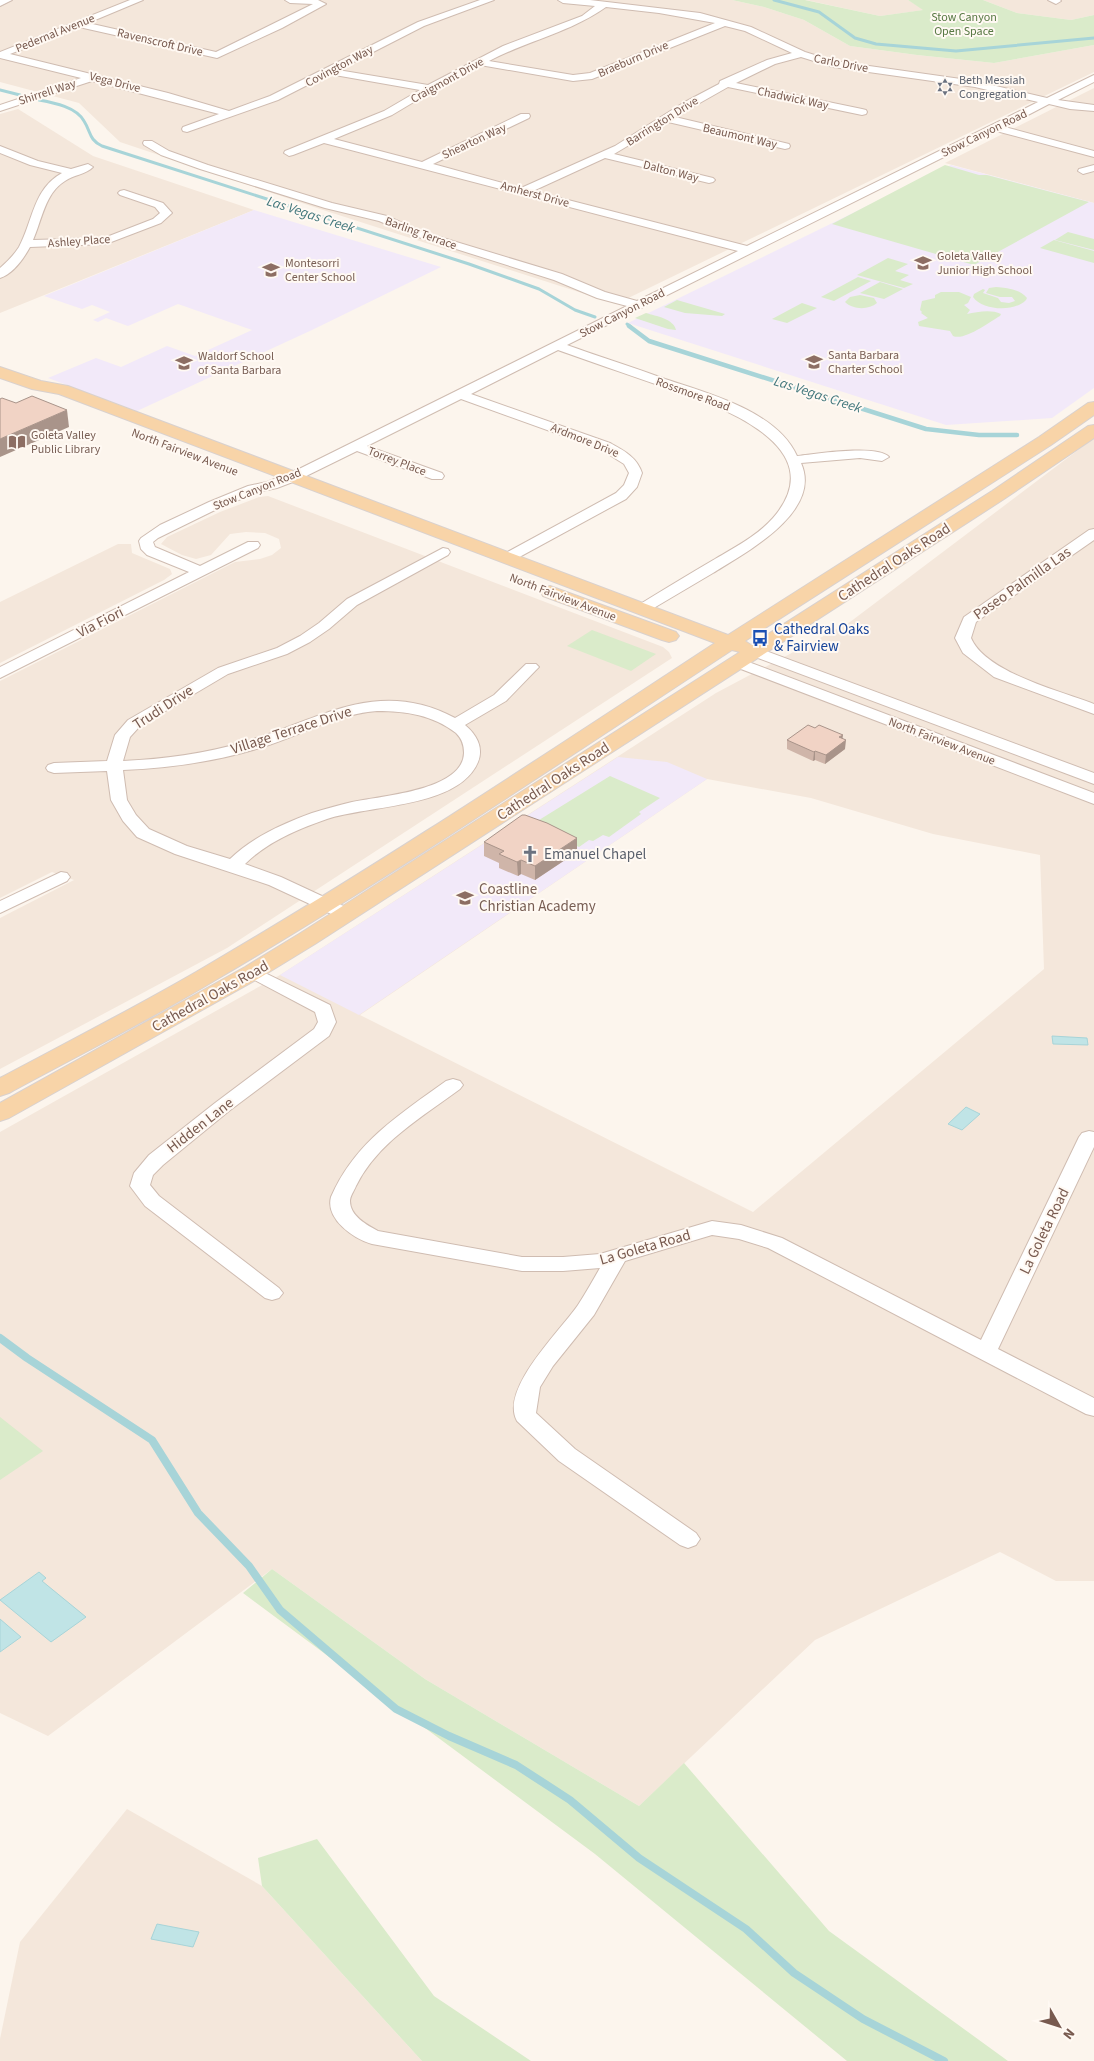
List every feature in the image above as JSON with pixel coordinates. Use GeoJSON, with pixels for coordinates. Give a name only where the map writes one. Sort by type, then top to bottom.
{"type":"FeatureCollection","features":[{"type":"Feature","properties":{"kind":"main road","name":"North Fairview Avenue"},"geometry":{"type":"LineString","coordinates":[[0,372],[38,386],[62,389],[755,652]]}},
{"type":"Feature","properties":{"kind":"main road","name":"North Fairview Avenue"},"geometry":{"type":"LineString","coordinates":[[38,386],[44,396],[443,552],[738,663]]}},
{"type":"Feature","properties":{"kind":"main road","name":"Cathedral Oaks Road"},"geometry":{"type":"LineString","coordinates":[[0,1088],[230,962],[325,903],[714,654],[1094,407]]}},
{"type":"Feature","properties":{"kind":"main road","name":"Cathedral Oaks Road"},"geometry":{"type":"LineString","coordinates":[[0,1113],[253,972],[346,914],[998,495],[1094,430]]}},
{"type":"Feature","properties":{"kind":"street"},"geometry":{"type":"LineString","coordinates":[[0,3],[7,0]]}},
{"type":"Feature","properties":{"kind":"street","name":"Pedernal Avenue"},"geometry":{"type":"LineString","coordinates":[[0,55],[138,0]]}},
{"type":"Feature","properties":{"kind":"street","name":"Ravenscroft Drive"},"geometry":{"type":"LineString","coordinates":[[78,24],[217,55],[325,4],[290,0]]}},
{"type":"Feature","properties":{"kind":"street","name":"Covington Way"},"geometry":{"type":"LineString","coordinates":[[187,129],[274,98],[421,24],[489,0]]}},
{"type":"Feature","properties":{"kind":"street","name":"Carlo Drive"},"geometry":{"type":"LineString","coordinates":[[563,0],[681,13],[726,22],[748,29],[801,54],[833,64],[975,84],[1050,101],[1094,108]]}},
{"type":"Feature","properties":{"kind":"street","name":"Craigmont Drive"},"geometry":{"type":"LineString","coordinates":[[289,153],[388,113],[416,98],[429,88],[480,62],[526,40],[585,18],[603,5]]}},
{"type":"Feature","properties":{"kind":"street","name":"Braeburn Drive"},"geometry":{"type":"LineString","coordinates":[[480,62],[573,78],[590,79],[639,55],[726,22]]}},
{"type":"Feature","properties":{"kind":"street","name":"Barrington Drive"},"geometry":{"type":"LineString","coordinates":[[523,191],[604,154],[724,83],[770,62],[801,54]]}},
{"type":"Feature","properties":{"kind":"street","name":"Vega Drive"},"geometry":{"type":"LineString","coordinates":[[0,55],[94,77],[229,114]]}},
{"type":"Feature","properties":{"kind":"street"},"geometry":{"type":"LineString","coordinates":[[329,70],[429,88]]}},
{"type":"Feature","properties":{"kind":"street","name":"Shirrell Way"},"geometry":{"type":"LineString","coordinates":[[0,108],[94,77]]}},
{"type":"Feature","properties":{"kind":"street","name":"Stow Canyon Road"},"geometry":{"type":"LineString","coordinates":[[200,571],[152,552],[148,549],[146,541],[155,534],[202,511],[253,489],[272,485],[291,477],[356,446],[1094,78]]}},
{"type":"Feature","properties":{"kind":"street","name":"Chadwick Way"},"geometry":{"type":"LineString","coordinates":[[724,83],[862,112]]}},
{"type":"Feature","properties":{"kind":"street","name":"Shearton Way"},"geometry":{"type":"LineString","coordinates":[[423,164],[525,116]]}},
{"type":"Feature","properties":{"kind":"street","name":"Beaumont Way"},"geometry":{"type":"LineString","coordinates":[[666,118],[785,146]]}},
{"type":"Feature","properties":{"kind":"street"},"geometry":{"type":"LineString","coordinates":[[994,127],[1094,154]]}},
{"type":"Feature","properties":{"kind":"street","name":"Amherst Drive"},"geometry":{"type":"LineString","coordinates":[[322,140],[423,164],[747,250]]}},
{"type":"Feature","properties":{"kind":"street","name":"Barling Terrace"},"geometry":{"type":"LineString","coordinates":[[148,143],[165,153],[204,167],[329,206],[383,218],[416,233],[558,277],[600,294],[638,305]]}},
{"type":"Feature","properties":{"kind":"street"},"geometry":{"type":"LineString","coordinates":[[0,149],[34,163],[70,172]]}},
{"type":"Feature","properties":{"kind":"street","name":"Dalton Way"},"geometry":{"type":"LineString","coordinates":[[604,154],[709,180]]}},
{"type":"Feature","properties":{"kind":"street"},"geometry":{"type":"LineString","coordinates":[[0,274],[5,265],[27,244],[45,192],[58,179],[70,172],[88,167]]}},
{"type":"Feature","properties":{"kind":"street","name":"Ashley Place"},"geometry":{"type":"LineString","coordinates":[[27,244],[106,241],[157,221],[166,213],[159,205],[124,193]]}},
{"type":"Feature","properties":{"kind":"street","name":"Rossmore Road"},"geometry":{"type":"LineString","coordinates":[[557,346],[730,406],[775,434],[794,460],[798,472],[798,484],[788,509],[778,521],[748,545],[642,609]]}},
{"type":"Feature","properties":{"kind":"street","name":"Ardmore Drive"},"geometry":{"type":"LineString","coordinates":[[460,394],[605,446],[621,454],[636,471],[637,479],[632,487],[621,496],[507,558]]}},
{"type":"Feature","properties":{"kind":"street","name":"Torrey Place"},"geometry":{"type":"LineString","coordinates":[[356,446],[437,476]]}},
{"type":"Feature","properties":{"kind":"street"},"geometry":{"type":"LineString","coordinates":[[794,460],[860,454],[882,458]]}},
{"type":"Feature","properties":{"kind":"street","name":"Paseo Palmilla Las"},"geometry":{"type":"LineString","coordinates":[[1094,532],[969,620],[963,638],[968,650],[998,674],[1094,709]]}},
{"type":"Feature","properties":{"kind":"street","name":"Via Fiori"},"geometry":{"type":"LineString","coordinates":[[0,673],[253,545]]}},
{"type":"Feature","properties":{"kind":"street","name":"Trudi Drive"},"geometry":{"type":"LineString","coordinates":[[346,914],[325,903],[233,866],[181,850],[144,832],[129,817],[119,800],[114,766],[123,735],[134,723],[223,671],[282,651],[305,639],[324,626],[352,602],[443,552]]}},
{"type":"Feature","properties":{"kind":"street","name":"North Fairview Avenue"},"geometry":{"type":"LineString","coordinates":[[755,652],[1094,779]]}},
{"type":"Feature","properties":{"kind":"street","name":"North Fairview Avenue"},"geometry":{"type":"LineString","coordinates":[[738,663],[1094,799]]}},
{"type":"Feature","properties":{"kind":"street"},"geometry":{"type":"LineString","coordinates":[[456,724],[500,698],[531,667]]}},
{"type":"Feature","properties":{"kind":"street","name":"Village Terrace Drive"},"geometry":{"type":"LineString","coordinates":[[54,768],[171,762],[231,751],[271,739],[340,713],[376,706],[417,710],[433,714],[456,724],[467,735],[473,749],[472,762],[452,782],[417,796],[353,808],[316,818],[255,846],[233,866]]}},
{"type":"Feature","properties":{"kind":"street"},"geometry":{"type":"LineString","coordinates":[[0,908],[61,877]]}},
{"type":"Feature","properties":{"kind":"street","name":"Hidden Lane"},"geometry":{"type":"LineString","coordinates":[[253,972],[324,1009],[327,1022],[322,1032],[222,1107],[156,1160],[144,1173],[140,1186],[152,1200],[272,1293]]}},
{"type":"Feature","properties":{"kind":"street","name":"La Goleta Road"},"geometry":{"type":"LineString","coordinates":[[453,1085],[385,1136],[348,1179],[340,1200],[345,1215],[356,1227],[372,1237],[522,1264],[563,1264],[601,1261],[712,1228],[741,1232],[775,1243],[1094,1408]]}},
{"type":"Feature","properties":{"kind":"street","name":"La Goleta Road"},"geometry":{"type":"LineString","coordinates":[[986,1352],[1090,1137]]}},
{"type":"Feature","properties":{"kind":"street"},"geometry":{"type":"LineString","coordinates":[[618,1255],[586,1310],[545,1361],[529,1387],[525,1415],[567,1455],[688,1540]]}},
{"type":"Feature","properties":{"kind":"shaded area"},"geometry":{"type":"Polygon","coordinates":[[[0,0],[732,0],[764,7],[804,20],[850,46],[917,55],[994,63],[1094,45],[1094,72],[616,304],[320,209],[120,142],[79,103],[0,82],[0,0]]]}},
{"type":"Feature","properties":{"kind":"shaded area"},"geometry":{"type":"Polygon","coordinates":[[[806,0],[908,0],[924,10],[880,16],[806,0]]]}},
{"type":"Feature","properties":{"kind":"shaded area"},"geometry":{"type":"Polygon","coordinates":[[[983,0],[1094,0],[1094,15],[1071,20],[1017,13],[983,0]]]}},
{"type":"Feature","properties":{"kind":"shaded area"},"geometry":{"type":"Polygon","coordinates":[[[1094,88],[1094,203],[945,163],[1094,88]]]}},
{"type":"Feature","properties":{"kind":"shaded area"},"geometry":{"type":"Polygon","coordinates":[[[18,109],[93,156],[254,210],[0,313],[0,114],[18,109]]]}},
{"type":"Feature","properties":{"kind":"shaded area","name":"Goleta Valley Junior High School"},"geometry":{"type":"Polygon","coordinates":[[[951,165],[1094,203],[1094,388],[1052,418],[946,425],[628,323],[951,165]]]}},
{"type":"Feature","properties":{"kind":"shaded area","name":"Montesorri Center School"},"geometry":{"type":"Polygon","coordinates":[[[254,210],[441,267],[312,330],[137,411],[48,378],[96,358],[121,367],[167,346],[195,356],[252,330],[178,304],[128,326],[106,318],[98,322],[93,320],[110,312],[92,305],[82,309],[44,296],[254,210]]]}},
{"type":"Feature","properties":{"kind":"shaded area"},"geometry":{"type":"Polygon","coordinates":[[[1094,438],[1094,1581],[1056,1581],[1000,1552],[815,1640],[639,1806],[425,1679],[272,1569],[48,1736],[0,1713],[0,1132],[280,975],[716,693],[850,622],[1094,438]],[[707,779],[360,1015],[753,1212],[1044,969],[1040,855],[933,834],[811,798],[707,779]]]}},
{"type":"Feature","properties":{"kind":"shaded area"},"geometry":{"type":"Polygon","coordinates":[[[268,496],[663,647],[672,658],[227,948],[0,1069],[0,918],[74,880],[52,872],[0,898],[0,681],[235,562],[260,559],[272,555],[281,548],[279,539],[265,533],[246,532],[230,534],[211,555],[196,559],[182,555],[161,544],[167,537],[220,512],[259,497],[268,496]]]}},
{"type":"Feature","properties":{"kind":"shaded area"},"geometry":{"type":"Polygon","coordinates":[[[118,544],[131,544],[132,553],[170,569],[172,574],[164,580],[0,663],[0,602],[118,544]]]}},
{"type":"Feature","properties":{"kind":"shaded area","name":"Coastline Christian Academy"},"geometry":{"type":"Polygon","coordinates":[[[618,757],[667,762],[707,779],[359,1015],[280,975],[618,757]]]}},
{"type":"Feature","properties":{"kind":"shaded area"},"geometry":{"type":"Polygon","coordinates":[[[127,1809],[262,1886],[422,2061],[0,2061],[0,2039],[20,1942],[127,1809]]]}},
{"type":"Feature","properties":{"kind":"green space","name":"Stow Canyon Open Space"},"geometry":{"type":"Polygon","coordinates":[[[732,0],[805,0],[880,16],[923,10],[908,0],[983,0],[1017,13],[1071,20],[1094,15],[1094,45],[994,63],[917,55],[850,46],[804,20],[764,7],[732,0]]]}},
{"type":"Feature","properties":{"kind":"green space"},"geometry":{"type":"Polygon","coordinates":[[[945,165],[1089,202],[974,265],[832,224],[945,165]]]}},
{"type":"Feature","properties":{"kind":"green space"},"geometry":{"type":"Polygon","coordinates":[[[1068,232],[1094,239],[1094,250],[1055,240],[1068,232]]]}},
{"type":"Feature","properties":{"kind":"green space"},"geometry":{"type":"Polygon","coordinates":[[[1054,240],[1094,251],[1094,263],[1040,248],[1054,240]]]}},
{"type":"Feature","properties":{"kind":"green space"},"geometry":{"type":"Polygon","coordinates":[[[888,258],[908,264],[895,271],[909,275],[900,280],[913,284],[904,288],[857,275],[888,258]]]}},
{"type":"Feature","properties":{"kind":"green space"},"geometry":{"type":"Polygon","coordinates":[[[858,277],[871,281],[834,301],[821,297],[858,277]]]}},
{"type":"Feature","properties":{"kind":"green space"},"geometry":{"type":"Polygon","coordinates":[[[880,282],[903,289],[884,299],[860,293],[880,282]]]}},
{"type":"Feature","properties":{"kind":"green space"},"geometry":{"type":"Polygon","coordinates":[[[996,287],[1017,291],[1027,298],[1021,304],[1014,307],[999,308],[984,305],[973,297],[974,294],[983,289],[985,290],[983,293],[998,298],[1001,302],[1009,303],[1015,301],[1012,297],[1000,297],[986,293],[989,288],[996,287]]]}},
{"type":"Feature","properties":{"kind":"green space"},"geometry":{"type":"Polygon","coordinates":[[[941,292],[959,292],[971,297],[968,303],[964,305],[970,310],[967,314],[988,311],[1001,314],[977,330],[958,337],[953,336],[950,331],[919,326],[918,322],[928,318],[921,313],[922,301],[935,298],[935,295],[941,292]]]}},
{"type":"Feature","properties":{"kind":"green space"},"geometry":{"type":"Polygon","coordinates":[[[860,295],[874,298],[877,303],[870,307],[861,308],[852,307],[845,302],[850,297],[860,295]]]}},
{"type":"Feature","properties":{"kind":"green space"},"geometry":{"type":"Polygon","coordinates":[[[677,300],[725,314],[722,316],[685,313],[664,307],[677,300]]]}},
{"type":"Feature","properties":{"kind":"green space"},"geometry":{"type":"Polygon","coordinates":[[[802,303],[817,308],[787,323],[772,319],[802,303]]]}},
{"type":"Feature","properties":{"kind":"green space"},"geometry":{"type":"Polygon","coordinates":[[[646,313],[672,323],[676,330],[635,318],[646,313]]]}},
{"type":"Feature","properties":{"kind":"green space"},"geometry":{"type":"Polygon","coordinates":[[[592,630],[656,654],[631,671],[567,646],[592,630]]]}},
{"type":"Feature","properties":{"kind":"green space"},"geometry":{"type":"Polygon","coordinates":[[[610,776],[660,798],[639,812],[641,814],[609,837],[603,835],[593,841],[589,840],[579,847],[531,825],[610,776]]]}},
{"type":"Feature","properties":{"kind":"green space"},"geometry":{"type":"Polygon","coordinates":[[[0,1417],[43,1451],[0,1480],[0,1417]]]}},
{"type":"Feature","properties":{"kind":"green space"},"geometry":{"type":"Polygon","coordinates":[[[272,1569],[425,1679],[639,1806],[684,1763],[829,1931],[1008,2061],[847,2061],[595,1854],[243,1593],[272,1569]]]}},
{"type":"Feature","properties":{"kind":"green space"},"geometry":{"type":"Polygon","coordinates":[[[317,1839],[434,1996],[531,2061],[422,2061],[262,1886],[258,1858],[317,1839]]]}},
{"type":"Feature","properties":{"kind":"water"},"geometry":{"type":"Polygon","coordinates":[[[1052,1036],[1087,1038],[1088,1045],[1053,1044],[1052,1036]]]}},
{"type":"Feature","properties":{"kind":"water"},"geometry":{"type":"Polygon","coordinates":[[[966,1107],[980,1114],[962,1130],[948,1124],[966,1107]]]}},
{"type":"Feature","properties":{"kind":"water"},"geometry":{"type":"Polygon","coordinates":[[[39,1572],[46,1578],[42,1581],[86,1617],[51,1642],[0,1600],[39,1572]]]}},
{"type":"Feature","properties":{"kind":"water"},"geometry":{"type":"Polygon","coordinates":[[[0,1619],[21,1637],[0,1652],[0,1619]]]}},
{"type":"Feature","properties":{"kind":"water"},"geometry":{"type":"Polygon","coordinates":[[[157,1924],[199,1932],[193,1947],[151,1939],[157,1924]]]}},
{"type":"Feature","properties":{"kind":"building"},"geometry":{"type":"Polygon","coordinates":[[[32,396],[67,410],[0,439],[0,399],[16,403],[32,396]]]}},
{"type":"Feature","properties":{"kind":"building"},"geometry":{"type":"Polygon","coordinates":[[[808,725],[815,728],[819,725],[843,735],[839,737],[846,740],[826,755],[814,752],[787,740],[808,725]]]}},
{"type":"Feature","properties":{"kind":"building"},"geometry":{"type":"Polygon","coordinates":[[[522,815],[547,823],[577,838],[535,866],[521,860],[517,862],[499,854],[504,851],[484,842],[522,815]]]}},
{"type":"Feature","properties":{"kind":"waterway"},"geometry":{"type":"LineString","coordinates":[[774,0],[819,12],[855,38],[876,44],[956,51],[1094,38]]}},
{"type":"Feature","properties":{"kind":"waterway","name":"Las Vegas Creek"},"geometry":{"type":"LineString","coordinates":[[0,90],[20,95]]}},
{"type":"Feature","properties":{"kind":"waterway","name":"Las Vegas Creek"},"geometry":{"type":"LineString","coordinates":[[39,100],[64,106],[76,112],[84,121],[92,138],[102,146],[469,264],[539,289],[575,310],[595,317]]}},
{"type":"Feature","properties":{"kind":"waterway","name":"Las Vegas Creek"},"geometry":{"type":"LineString","coordinates":[[627,324],[631,327]]}},
{"type":"Feature","properties":{"kind":"waterway","name":"Las Vegas Creek"},"geometry":{"type":"LineString","coordinates":[[629,326],[649,341],[926,429],[979,435],[1017,435]]}},
{"type":"Feature","properties":{"kind":"waterway"},"geometry":{"type":"LineString","coordinates":[[0,1338],[27,1358],[152,1440],[198,1513],[249,1566],[280,1610],[396,1709],[449,1736],[516,1765],[570,1800],[639,1858],[746,1929],[794,1973],[863,2019],[944,2061]]}},
{"type":"Feature","properties":{"kind":"place","name":"Beth Messiah Congregation"},"geometry":{"type":"Point","coordinates":[945,87]}},
{"type":"Feature","properties":{"kind":"place","name":"Goleta Valley Junior High School"},"geometry":{"type":"Point","coordinates":[923,263]}},
{"type":"Feature","properties":{"kind":"place","name":"Montesorri Center School"},"geometry":{"type":"Point","coordinates":[271,270]}},
{"type":"Feature","properties":{"kind":"place","name":"Santa Barbara Charter School"},"geometry":{"type":"Point","coordinates":[814,362]}},
{"type":"Feature","properties":{"kind":"place","name":"Waldorf School of Santa Barbara"},"geometry":{"type":"Point","coordinates":[184,363]}},
{"type":"Feature","properties":{"kind":"place","name":"Goleta Valley Public Library"},"geometry":{"type":"Point","coordinates":[17,442]}},
{"type":"Feature","properties":{"kind":"place","name":"Cathedral Oaks & Fairview"},"geometry":{"type":"Point","coordinates":[760,638]}},
{"type":"Feature","properties":{"kind":"place","name":"Emanuel Chapel"},"geometry":{"type":"Point","coordinates":[530,854]}},
{"type":"Feature","properties":{"kind":"place","name":"Coastline Christian Academy"},"geometry":{"type":"Point","coordinates":[465,898]}}]}
